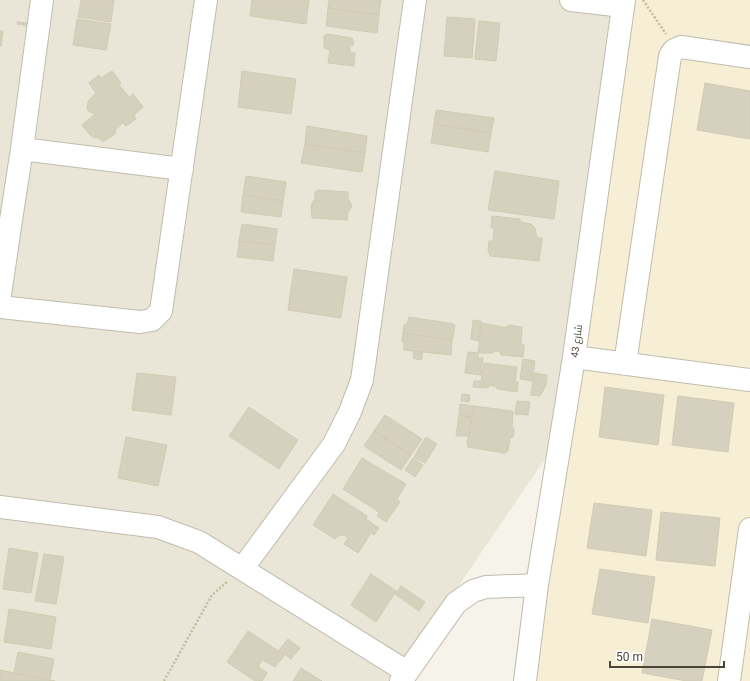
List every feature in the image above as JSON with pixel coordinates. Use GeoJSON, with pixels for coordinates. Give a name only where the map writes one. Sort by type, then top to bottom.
{"type":"FeatureCollection","features":[{"type":"Feature","properties":{"kind":"street"},"geometry":{"type":"LineString","coordinates":[[0,295],[5,219],[22,149],[42,0]]}},
{"type":"Feature","properties":{"kind":"street"},"geometry":{"type":"LineString","coordinates":[[0,307],[140,322],[152,320],[162,311],[206,0]]}},
{"type":"Feature","properties":{"kind":"street"},"geometry":{"type":"LineString","coordinates":[[242,569],[334,444],[350,412],[362,380],[415,0]]}},
{"type":"Feature","properties":{"kind":"street"},"geometry":{"type":"LineString","coordinates":[[571,0],[630,2]]}},
{"type":"Feature","properties":{"kind":"street","name":"شارع 43"},"geometry":{"type":"LineString","coordinates":[[525,681],[537,585],[630,2]]}},
{"type":"Feature","properties":{"kind":"street"},"geometry":{"type":"LineString","coordinates":[[626,364],[670,56],[676,49],[681,47],[750,58]]}},
{"type":"Feature","properties":{"kind":"street"},"geometry":{"type":"LineString","coordinates":[[22,149],[182,169]]}},
{"type":"Feature","properties":{"kind":"street"},"geometry":{"type":"LineString","coordinates":[[574,357],[750,380]]}},
{"type":"Feature","properties":{"kind":"street"},"geometry":{"type":"LineString","coordinates":[[0,507],[158,527],[199,542],[404,677],[456,603],[473,591],[486,587],[537,585]]}},
{"type":"Feature","properties":{"kind":"street"},"geometry":{"type":"LineString","coordinates":[[729,681],[750,529]]}},
{"type":"Feature","properties":{"kind":"path"},"geometry":{"type":"LineString","coordinates":[[630,2],[676,49]]}},
{"type":"Feature","properties":{"kind":"path"},"geometry":{"type":"LineString","coordinates":[[164,681],[212,595],[242,569]]}},
{"type":"Feature","properties":{"kind":"shaded area"},"geometry":{"type":"Polygon","coordinates":[[[0,0],[614,0],[549,453],[394,681],[0,681],[0,0]]]}},
{"type":"Feature","properties":{"kind":"shaded area"},"geometry":{"type":"Polygon","coordinates":[[[624,0],[750,0],[750,681],[525,681],[624,0]]]}},
{"type":"Feature","properties":{"kind":"building"},"geometry":{"type":"Polygon","coordinates":[[[81,0],[114,0],[111,22],[78,17],[81,0]]]}},
{"type":"Feature","properties":{"kind":"building"},"geometry":{"type":"Polygon","coordinates":[[[252,0],[309,0],[306,24],[250,16],[252,0]]]}},
{"type":"Feature","properties":{"kind":"building"},"geometry":{"type":"Polygon","coordinates":[[[329,0],[381,0],[379,15],[328,8],[329,0]]]}},
{"type":"Feature","properties":{"kind":"building"},"geometry":{"type":"Polygon","coordinates":[[[328,8],[379,15],[377,33],[326,26],[328,8]]]}},
{"type":"Feature","properties":{"kind":"building"},"geometry":{"type":"Polygon","coordinates":[[[447,17],[475,19],[472,58],[444,56],[447,17]]]}},
{"type":"Feature","properties":{"kind":"building"},"geometry":{"type":"Polygon","coordinates":[[[77,19],[111,24],[106,50],[73,45],[77,19]]]}},
{"type":"Feature","properties":{"kind":"building"},"geometry":{"type":"Polygon","coordinates":[[[479,21],[500,23],[496,61],[475,59],[479,21]]]}},
{"type":"Feature","properties":{"kind":"building"},"geometry":{"type":"Polygon","coordinates":[[[17,22],[28,23],[28,25],[18,25],[17,22]]]}},
{"type":"Feature","properties":{"kind":"building"},"geometry":{"type":"Polygon","coordinates":[[[0,31],[3,31],[1,46],[0,46],[0,31]]]}},
{"type":"Feature","properties":{"kind":"building"},"geometry":{"type":"Polygon","coordinates":[[[327,34],[352,38],[354,44],[350,47],[350,53],[355,53],[354,66],[328,63],[330,50],[324,48],[324,36],[327,34]]]}},
{"type":"Feature","properties":{"kind":"building"},"geometry":{"type":"Polygon","coordinates":[[[112,71],[121,83],[119,85],[129,97],[133,94],[143,107],[134,115],[136,119],[126,126],[123,123],[115,130],[116,133],[103,142],[97,137],[95,138],[90,135],[82,125],[95,114],[87,109],[88,101],[96,93],[89,83],[99,75],[101,78],[112,71]]]}},
{"type":"Feature","properties":{"kind":"building"},"geometry":{"type":"Polygon","coordinates":[[[242,71],[296,79],[291,114],[238,107],[242,71]]]}},
{"type":"Feature","properties":{"kind":"building"},"geometry":{"type":"Polygon","coordinates":[[[705,83],[750,91],[750,139],[697,130],[705,83]]]}},
{"type":"Feature","properties":{"kind":"building"},"geometry":{"type":"Polygon","coordinates":[[[436,110],[494,118],[491,133],[434,124],[436,110]]]}},
{"type":"Feature","properties":{"kind":"building"},"geometry":{"type":"Polygon","coordinates":[[[434,124],[491,133],[488,152],[431,143],[434,124]]]}},
{"type":"Feature","properties":{"kind":"building"},"geometry":{"type":"Polygon","coordinates":[[[307,126],[367,136],[365,153],[305,144],[307,126]]]}},
{"type":"Feature","properties":{"kind":"building"},"geometry":{"type":"Polygon","coordinates":[[[305,144],[365,153],[362,172],[301,163],[305,144]]]}},
{"type":"Feature","properties":{"kind":"building"},"geometry":{"type":"Polygon","coordinates":[[[495,171],[559,181],[554,219],[488,210],[495,171]]]}},
{"type":"Feature","properties":{"kind":"building"},"geometry":{"type":"Polygon","coordinates":[[[246,176],[286,182],[283,201],[243,195],[246,176]]]}},
{"type":"Feature","properties":{"kind":"building"},"geometry":{"type":"Polygon","coordinates":[[[319,190],[348,192],[348,198],[352,206],[347,214],[348,220],[312,218],[311,206],[315,198],[315,192],[319,190]]]}},
{"type":"Feature","properties":{"kind":"building"},"geometry":{"type":"Polygon","coordinates":[[[243,195],[283,201],[281,217],[241,212],[243,195]]]}},
{"type":"Feature","properties":{"kind":"building"},"geometry":{"type":"Polygon","coordinates":[[[492,216],[520,219],[520,222],[531,224],[535,228],[537,238],[542,238],[539,261],[490,256],[488,250],[489,241],[493,241],[494,228],[491,228],[492,216]]]}},
{"type":"Feature","properties":{"kind":"building"},"geometry":{"type":"Polygon","coordinates":[[[242,224],[277,229],[275,245],[239,241],[242,224]]]}},
{"type":"Feature","properties":{"kind":"building"},"geometry":{"type":"Polygon","coordinates":[[[239,241],[275,245],[273,261],[237,257],[239,241]]]}},
{"type":"Feature","properties":{"kind":"building"},"geometry":{"type":"Polygon","coordinates":[[[294,269],[347,277],[341,318],[288,310],[294,269]]]}},
{"type":"Feature","properties":{"kind":"building"},"geometry":{"type":"Polygon","coordinates":[[[409,317],[454,324],[455,326],[452,340],[403,333],[404,325],[407,324],[409,317]]]}},
{"type":"Feature","properties":{"kind":"building"},"geometry":{"type":"Polygon","coordinates":[[[473,320],[481,321],[479,341],[471,339],[473,320]]]}},
{"type":"Feature","properties":{"kind":"building"},"geometry":{"type":"Polygon","coordinates":[[[482,323],[507,328],[508,325],[522,327],[521,345],[524,345],[523,357],[501,355],[500,352],[495,351],[492,353],[478,353],[482,323]]]}},
{"type":"Feature","properties":{"kind":"building"},"geometry":{"type":"Polygon","coordinates":[[[403,333],[452,340],[451,355],[404,350],[404,342],[402,342],[403,333]]]}},
{"type":"Feature","properties":{"kind":"building"},"geometry":{"type":"Polygon","coordinates":[[[414,351],[422,352],[422,359],[419,360],[413,358],[414,351]]]}},
{"type":"Feature","properties":{"kind":"building"},"geometry":{"type":"Polygon","coordinates":[[[468,352],[478,353],[478,358],[483,358],[481,375],[465,373],[468,352]]]}},
{"type":"Feature","properties":{"kind":"building"},"geometry":{"type":"Polygon","coordinates":[[[523,359],[535,361],[532,381],[520,379],[523,359]]]}},
{"type":"Feature","properties":{"kind":"building"},"geometry":{"type":"Polygon","coordinates":[[[484,363],[517,367],[515,382],[518,382],[517,392],[497,389],[497,387],[489,385],[488,388],[473,387],[474,381],[481,381],[484,363]]]}},
{"type":"Feature","properties":{"kind":"building"},"geometry":{"type":"Polygon","coordinates":[[[137,373],[176,377],[171,415],[132,410],[137,373]]]}},
{"type":"Feature","properties":{"kind":"building"},"geometry":{"type":"Polygon","coordinates":[[[534,373],[547,375],[546,385],[540,396],[531,395],[534,373]]]}},
{"type":"Feature","properties":{"kind":"building"},"geometry":{"type":"Polygon","coordinates":[[[605,387],[664,395],[658,445],[599,437],[605,387]]]}},
{"type":"Feature","properties":{"kind":"building"},"geometry":{"type":"Polygon","coordinates":[[[462,394],[470,395],[469,402],[461,401],[462,394]]]}},
{"type":"Feature","properties":{"kind":"building"},"geometry":{"type":"Polygon","coordinates":[[[678,396],[734,403],[728,452],[672,445],[678,396]]]}},
{"type":"Feature","properties":{"kind":"building"},"geometry":{"type":"Polygon","coordinates":[[[517,401],[530,402],[528,415],[515,414],[517,401]]]}},
{"type":"Feature","properties":{"kind":"building"},"geometry":{"type":"Polygon","coordinates":[[[460,404],[474,406],[471,417],[459,415],[460,404]]]}},
{"type":"Feature","properties":{"kind":"building"},"geometry":{"type":"Polygon","coordinates":[[[474,406],[512,411],[512,427],[514,430],[513,437],[510,438],[508,451],[504,453],[468,447],[467,441],[474,406]]]}},
{"type":"Feature","properties":{"kind":"building"},"geometry":{"type":"Polygon","coordinates":[[[249,407],[298,440],[279,469],[229,436],[249,407]]]}},
{"type":"Feature","properties":{"kind":"building"},"geometry":{"type":"Polygon","coordinates":[[[385,415],[422,439],[411,455],[374,431],[385,415]]]}},
{"type":"Feature","properties":{"kind":"building"},"geometry":{"type":"Polygon","coordinates":[[[459,415],[471,417],[469,436],[456,436],[459,415]]]}},
{"type":"Feature","properties":{"kind":"building"},"geometry":{"type":"Polygon","coordinates":[[[374,431],[411,455],[401,470],[364,446],[374,431]]]}},
{"type":"Feature","properties":{"kind":"building"},"geometry":{"type":"Polygon","coordinates":[[[126,437],[167,445],[158,486],[118,478],[126,437]]]}},
{"type":"Feature","properties":{"kind":"building"},"geometry":{"type":"Polygon","coordinates":[[[426,437],[437,444],[425,463],[414,457],[426,437]]]}},
{"type":"Feature","properties":{"kind":"building"},"geometry":{"type":"Polygon","coordinates":[[[362,458],[406,484],[397,499],[400,502],[386,522],[377,516],[379,512],[343,489],[362,458]]]}},
{"type":"Feature","properties":{"kind":"building"},"geometry":{"type":"Polygon","coordinates":[[[413,458],[423,465],[415,477],[405,470],[413,458]]]}},
{"type":"Feature","properties":{"kind":"building"},"geometry":{"type":"Polygon","coordinates":[[[333,494],[367,516],[366,519],[379,528],[374,535],[371,533],[358,553],[344,544],[348,538],[344,535],[338,536],[335,539],[313,525],[333,494]]]}},
{"type":"Feature","properties":{"kind":"building"},"geometry":{"type":"Polygon","coordinates":[[[594,503],[652,510],[646,556],[587,548],[594,503]]]}},
{"type":"Feature","properties":{"kind":"building"},"geometry":{"type":"Polygon","coordinates":[[[661,512],[720,518],[715,566],[656,560],[661,512]]]}},
{"type":"Feature","properties":{"kind":"building"},"geometry":{"type":"Polygon","coordinates":[[[9,548],[38,553],[31,593],[3,589],[9,548]]]}},
{"type":"Feature","properties":{"kind":"building"},"geometry":{"type":"Polygon","coordinates":[[[44,554],[64,557],[56,604],[35,601],[44,554]]]}},
{"type":"Feature","properties":{"kind":"building"},"geometry":{"type":"Polygon","coordinates":[[[600,569],[655,577],[648,623],[592,614],[600,569]]]}},
{"type":"Feature","properties":{"kind":"building"},"geometry":{"type":"Polygon","coordinates":[[[371,574],[396,591],[376,622],[351,605],[371,574]]]}},
{"type":"Feature","properties":{"kind":"building"},"geometry":{"type":"Polygon","coordinates":[[[401,586],[425,602],[419,611],[395,594],[401,586]]]}},
{"type":"Feature","properties":{"kind":"building"},"geometry":{"type":"Polygon","coordinates":[[[9,609],[56,617],[51,649],[4,642],[9,609]]]}},
{"type":"Feature","properties":{"kind":"building"},"geometry":{"type":"Polygon","coordinates":[[[652,619],[712,630],[702,681],[687,681],[642,673],[652,619]]]}},
{"type":"Feature","properties":{"kind":"building"},"geometry":{"type":"Polygon","coordinates":[[[248,631],[284,656],[275,667],[263,660],[258,666],[267,673],[262,681],[255,681],[227,662],[248,631]]]}},
{"type":"Feature","properties":{"kind":"building"},"geometry":{"type":"Polygon","coordinates":[[[288,639],[300,648],[291,659],[279,650],[288,639]]]}},
{"type":"Feature","properties":{"kind":"building"},"geometry":{"type":"Polygon","coordinates":[[[18,652],[54,659],[50,680],[14,673],[18,652]]]}},
{"type":"Feature","properties":{"kind":"building"},"geometry":{"type":"Polygon","coordinates":[[[301,668],[322,681],[293,681],[301,668]]]}},
{"type":"Feature","properties":{"kind":"building"},"geometry":{"type":"Polygon","coordinates":[[[0,670],[55,681],[0,681],[0,670]]]}}]}
